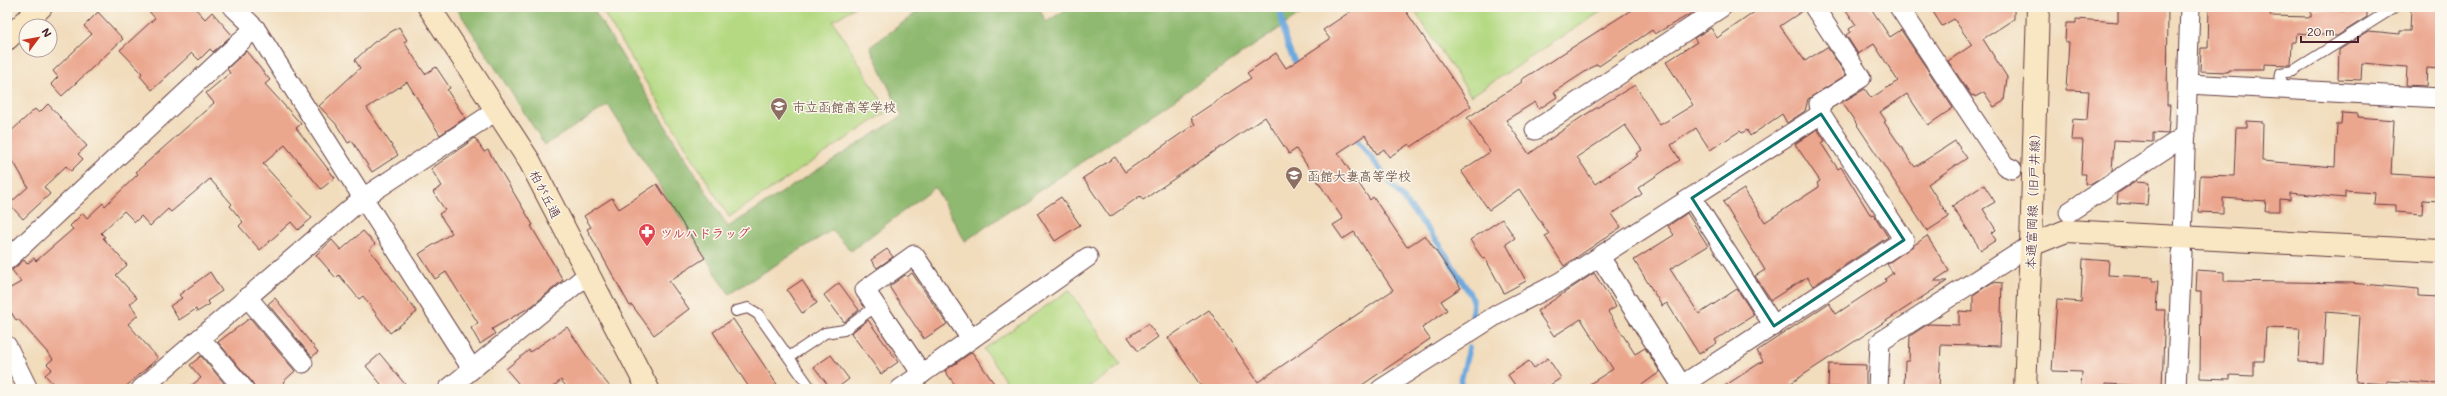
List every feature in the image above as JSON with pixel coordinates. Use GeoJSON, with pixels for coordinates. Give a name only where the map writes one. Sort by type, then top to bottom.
{"type":"FeatureCollection","features":[{"type":"Feature","properties":{"kind":"street"},"geometry":{"type":"LineString","coordinates":[[7,39],[41,7]]}},
{"type":"Feature","properties":{"kind":"street"},"geometry":{"type":"LineString","coordinates":[[233,7],[255,28],[472,369]]}},
{"type":"Feature","properties":{"kind":"street","name":"柏が丘通"},"geometry":{"type":"LineString","coordinates":[[429,7],[530,162],[587,275],[648,389]]}},
{"type":"Feature","properties":{"kind":"street"},"geometry":{"type":"LineString","coordinates":[[1535,130],[1722,7]]}},
{"type":"Feature","properties":{"kind":"street"},"geometry":{"type":"LineString","coordinates":[[1600,256],[1683,388],[1904,240],[1821,114],[1820,104],[1861,78],[1814,7]]}},
{"type":"Feature","properties":{"kind":"street"},"geometry":{"type":"LineString","coordinates":[[1899,7],[2005,166],[2012,169]]}},
{"type":"Feature","properties":{"kind":"street","name":"本通富岡線（旧戸井線）"},"geometry":{"type":"LineString","coordinates":[[2025,389],[2038,7]]}},
{"type":"Feature","properties":{"kind":"street"},"geometry":{"type":"LineString","coordinates":[[2176,389],[2190,7]]}},
{"type":"Feature","properties":{"kind":"street"},"geometry":{"type":"LineString","coordinates":[[7,260],[255,28]]}},
{"type":"Feature","properties":{"kind":"street"},"geometry":{"type":"LineString","coordinates":[[2188,84],[2440,98]]}},
{"type":"Feature","properties":{"kind":"street"},"geometry":{"type":"LineString","coordinates":[[141,389],[363,198],[496,111]]}},
{"type":"Feature","properties":{"kind":"street"},"geometry":{"type":"LineString","coordinates":[[1381,389],[1498,314],[1560,282],[1821,114]]}},
{"type":"Feature","properties":{"kind":"street"},"geometry":{"type":"LineString","coordinates":[[2069,212],[2186,135]]}},
{"type":"Feature","properties":{"kind":"street"},"geometry":{"type":"LineString","coordinates":[[1692,198],[1774,326]]}},
{"type":"Feature","properties":{"kind":"street"},"geometry":{"type":"LineString","coordinates":[[1878,389],[1880,342],[2031,245],[2066,232],[2182,245],[2440,251]]}},
{"type":"Feature","properties":{"kind":"street"},"geometry":{"type":"LineString","coordinates":[[922,374],[865,290],[914,254],[971,339]]}},
{"type":"Feature","properties":{"kind":"street"},"geometry":{"type":"LineString","coordinates":[[900,389],[1088,257]]}},
{"type":"Feature","properties":{"kind":"street"},"geometry":{"type":"LineString","coordinates":[[448,389],[587,275]]}},
{"type":"Feature","properties":{"kind":"street"},"geometry":{"type":"LineString","coordinates":[[247,297],[303,363]]}},
{"type":"Feature","properties":{"kind":"street"},"geometry":{"type":"LineString","coordinates":[[200,338],[244,389]]}},
{"type":"Feature","properties":{"kind":"street"},"geometry":{"type":"LineString","coordinates":[[7,346],[28,389]]}},
{"type":"Feature","properties":{"kind":"lane"},"geometry":{"type":"LineString","coordinates":[[2279,89],[2281,73],[2293,71],[2395,7]]}},
{"type":"Feature","properties":{"kind":"lane"},"geometry":{"type":"LineString","coordinates":[[789,357],[825,333],[844,330],[876,306]]}},
{"type":"Feature","properties":{"kind":"lane"},"geometry":{"type":"LineString","coordinates":[[736,311],[748,308],[758,314],[810,389]]}},
{"type":"Feature","properties":{"kind":"highlighted area"},"geometry":{"type":"Polygon","coordinates":[[[1821,114],[1904,240],[1774,326],[1692,198],[1821,114]]]}},
{"type":"Feature","properties":{"kind":"green space"},"geometry":{"type":"Polygon","coordinates":[[[456,7],[592,7],[728,227],[902,116],[870,47],[924,7],[1039,7],[1046,22],[1070,7],[1311,7],[965,241],[935,187],[851,251],[832,230],[729,294],[608,105],[545,145],[456,7]]]}},
{"type":"Feature","properties":{"kind":"green space"},"geometry":{"type":"Polygon","coordinates":[[[600,7],[855,7],[833,21],[888,111],[729,217],[600,7]]]}},
{"type":"Feature","properties":{"kind":"green space"},"geometry":{"type":"Polygon","coordinates":[[[1412,7],[1608,7],[1471,96],[1412,7]]]}},
{"type":"Feature","properties":{"kind":"green space"},"geometry":{"type":"Polygon","coordinates":[[[1069,290],[1121,365],[1085,389],[1011,389],[984,349],[1069,290]]]}},
{"type":"Feature","properties":{"kind":"building"},"geometry":{"type":"Polygon","coordinates":[[[145,7],[194,7],[205,19],[212,12],[232,35],[213,52],[210,49],[199,60],[192,53],[152,90],[140,76],[142,73],[120,50],[155,18],[145,7]]]}},
{"type":"Feature","properties":{"kind":"building"},"geometry":{"type":"Polygon","coordinates":[[[1357,7],[1403,7],[1471,106],[1411,147],[1409,144],[1389,157],[1384,149],[1377,154],[1365,135],[1338,153],[1370,200],[1373,197],[1407,247],[1425,235],[1461,288],[1441,301],[1447,310],[1422,328],[1430,339],[1356,389],[1203,389],[1168,338],[1209,310],[1258,382],[1393,290],[1354,232],[1343,239],[1333,225],[1343,219],[1296,149],[1289,154],[1265,117],[1143,200],[1140,196],[1110,217],[1083,178],[1115,157],[1125,172],[1195,124],[1191,118],[1251,78],[1247,73],[1276,53],[1286,68],[1330,39],[1323,30],[1357,7]]]}},
{"type":"Feature","properties":{"kind":"building"},"geometry":{"type":"Polygon","coordinates":[[[1636,7],[1699,7],[1699,9],[1655,34],[1652,30],[1599,66],[1597,64],[1554,92],[1557,97],[1539,109],[1535,102],[1506,120],[1529,154],[1583,116],[1635,85],[1660,125],[1693,105],[1666,62],[1697,42],[1694,38],[1711,28],[1717,38],[1762,7],[1803,7],[1804,10],[1780,26],[1805,61],[1827,47],[1846,75],[1808,99],[1805,111],[1787,123],[1782,114],[1750,136],[1747,130],[1742,133],[1740,131],[1710,150],[1696,128],[1671,145],[1680,160],[1638,188],[1642,194],[1612,214],[1621,227],[1564,266],[1545,236],[1549,234],[1519,189],[1489,210],[1461,171],[1490,152],[1467,118],[1522,82],[1521,80],[1636,7]],[[1625,125],[1577,157],[1595,184],[1638,156],[1636,154],[1642,150],[1625,125]]]}},
{"type":"Feature","properties":{"kind":"building"},"geometry":{"type":"Polygon","coordinates":[[[1844,7],[1870,7],[1890,37],[1901,30],[1953,108],[1928,125],[1907,94],[1880,112],[1886,121],[1884,122],[1915,167],[1955,141],[1967,158],[1928,184],[1949,217],[1927,231],[1842,102],[1865,89],[1871,98],[1898,81],[1874,44],[1858,54],[1846,35],[1850,32],[1849,29],[1856,25],[1844,7]]]}},
{"type":"Feature","properties":{"kind":"building"},"geometry":{"type":"Polygon","coordinates":[[[1930,7],[2014,7],[2014,19],[1983,39],[2007,77],[2004,101],[1994,107],[1984,92],[1975,97],[1974,95],[1972,96],[1948,61],[1972,45],[1954,19],[1942,26],[1930,7]]]}},
{"type":"Feature","properties":{"kind":"building"},"geometry":{"type":"Polygon","coordinates":[[[2118,7],[2168,7],[2167,105],[2170,105],[2168,134],[2153,133],[2153,142],[2114,140],[2112,171],[2092,184],[2085,184],[2086,174],[2081,174],[2083,140],[2071,140],[2073,119],[2087,120],[2089,91],[2066,90],[2069,42],[2065,42],[2066,23],[2076,23],[2076,19],[2118,22],[2118,7]]]}},
{"type":"Feature","properties":{"kind":"building"},"geometry":{"type":"Polygon","coordinates":[[[2209,7],[2271,7],[2270,16],[2311,17],[2311,9],[2345,11],[2345,7],[2367,7],[2367,17],[2337,36],[2297,33],[2296,42],[2292,42],[2291,65],[2264,64],[2264,70],[2228,70],[2228,72],[2200,71],[2201,48],[2208,48],[2209,7]]]}},
{"type":"Feature","properties":{"kind":"building"},"geometry":{"type":"Polygon","coordinates":[[[2411,7],[2439,7],[2437,39],[2440,39],[2440,69],[2427,68],[2426,86],[2406,85],[2407,67],[2362,63],[2361,80],[2338,79],[2339,50],[2369,31],[2400,34],[2400,31],[2410,31],[2411,7]]]}},
{"type":"Feature","properties":{"kind":"building"},"geometry":{"type":"Polygon","coordinates":[[[98,12],[123,39],[62,96],[51,84],[58,77],[53,71],[92,34],[84,26],[98,12]]]}},
{"type":"Feature","properties":{"kind":"building"},"geometry":{"type":"Polygon","coordinates":[[[399,27],[407,40],[404,42],[425,74],[436,67],[450,88],[447,90],[465,118],[440,135],[407,82],[367,108],[398,155],[372,172],[352,141],[348,143],[336,124],[319,106],[360,68],[355,60],[373,43],[399,27]]]}},
{"type":"Feature","properties":{"kind":"building"},"geometry":{"type":"Polygon","coordinates":[[[246,51],[270,80],[265,84],[301,124],[296,128],[335,178],[321,189],[285,145],[263,164],[312,218],[298,230],[291,222],[260,250],[239,226],[243,222],[230,206],[232,204],[210,179],[171,212],[168,209],[150,226],[141,216],[135,222],[124,211],[101,233],[105,237],[103,238],[127,265],[116,275],[137,298],[130,304],[138,315],[128,324],[158,358],[123,389],[58,389],[45,375],[52,369],[47,364],[53,359],[18,319],[16,320],[7,306],[7,290],[21,282],[12,270],[24,260],[27,264],[34,258],[36,261],[73,229],[70,226],[83,213],[87,218],[103,203],[105,206],[138,174],[136,172],[214,103],[206,93],[230,73],[227,69],[246,51]]]}},
{"type":"Feature","properties":{"kind":"building"},"geometry":{"type":"Polygon","coordinates":[[[48,104],[87,146],[78,154],[83,159],[71,171],[66,166],[44,187],[50,194],[23,219],[9,204],[28,187],[15,164],[7,159],[7,135],[35,109],[39,113],[48,104]]]}},
{"type":"Feature","properties":{"kind":"building"},"geometry":{"type":"Polygon","coordinates":[[[2342,113],[2358,114],[2358,117],[2394,120],[2391,174],[2440,177],[2440,201],[2423,200],[2422,214],[2395,212],[2395,205],[2374,204],[2375,193],[2345,191],[2345,198],[2290,193],[2290,200],[2280,199],[2280,211],[2265,211],[2266,201],[2223,198],[2223,213],[2199,212],[2200,175],[2234,176],[2236,127],[2247,127],[2247,121],[2263,122],[2262,161],[2335,167],[2337,124],[2341,124],[2342,113]]]}},
{"type":"Feature","properties":{"kind":"building"},"geometry":{"type":"Polygon","coordinates":[[[1817,129],[1825,141],[1821,143],[1838,169],[1841,167],[1871,216],[1874,215],[1888,237],[1813,286],[1807,277],[1771,300],[1755,276],[1765,270],[1723,202],[1744,189],[1765,222],[1819,187],[1817,183],[1820,181],[1795,144],[1817,129]]]}},
{"type":"Feature","properties":{"kind":"building"},"geometry":{"type":"Polygon","coordinates":[[[475,138],[484,152],[488,150],[533,225],[531,226],[563,280],[532,306],[492,329],[495,334],[480,344],[471,328],[478,323],[446,272],[435,279],[419,254],[452,233],[439,214],[445,210],[433,192],[442,186],[431,169],[475,138]]]}},
{"type":"Feature","properties":{"kind":"building"},"geometry":{"type":"Polygon","coordinates":[[[2135,182],[2149,183],[2147,205],[2117,203],[2118,193],[2135,182]]]}},
{"type":"Feature","properties":{"kind":"building"},"geometry":{"type":"Polygon","coordinates":[[[657,184],[705,258],[669,281],[689,309],[654,335],[632,305],[630,306],[587,229],[591,227],[584,216],[612,198],[619,209],[657,184]]]}},
{"type":"Feature","properties":{"kind":"building"},"geometry":{"type":"Polygon","coordinates":[[[1984,185],[1995,202],[1983,209],[1996,230],[1991,233],[1996,240],[1981,250],[1952,206],[1984,185]]]}},
{"type":"Feature","properties":{"kind":"building"},"geometry":{"type":"Polygon","coordinates":[[[1061,197],[1080,225],[1055,241],[1037,213],[1061,197]]]}},
{"type":"Feature","properties":{"kind":"building"},"geometry":{"type":"Polygon","coordinates":[[[1687,213],[1708,246],[1670,269],[1699,314],[1737,289],[1754,315],[1715,340],[1717,343],[1699,354],[1667,303],[1662,306],[1634,260],[1674,235],[1668,226],[1687,213]]]}},
{"type":"Feature","properties":{"kind":"building"},"geometry":{"type":"Polygon","coordinates":[[[1502,219],[1515,238],[1506,244],[1526,281],[1504,293],[1485,258],[1483,259],[1470,240],[1502,219]]]}},
{"type":"Feature","properties":{"kind":"building"},"geometry":{"type":"Polygon","coordinates":[[[363,231],[375,244],[369,249],[417,312],[390,333],[363,296],[359,299],[339,275],[336,278],[316,255],[332,240],[341,250],[363,231]]]}},
{"type":"Feature","properties":{"kind":"building"},"geometry":{"type":"Polygon","coordinates":[[[1927,236],[1949,271],[1934,281],[1947,281],[1791,383],[1795,389],[1720,389],[1763,361],[1757,351],[1829,303],[1836,314],[1886,281],[1885,279],[1893,273],[1887,264],[1927,236]]]}},
{"type":"Feature","properties":{"kind":"building"},"geometry":{"type":"Polygon","coordinates":[[[887,249],[893,257],[877,268],[871,260],[887,249]]]}},
{"type":"Feature","properties":{"kind":"building"},"geometry":{"type":"Polygon","coordinates":[[[2083,259],[2109,261],[2108,275],[2152,277],[2152,281],[2158,281],[2156,310],[2165,310],[2162,387],[2106,384],[2105,389],[2081,389],[2082,372],[2052,371],[2057,300],[2081,302],[2083,259]]]}},
{"type":"Feature","properties":{"kind":"building"},"geometry":{"type":"Polygon","coordinates":[[[2197,270],[2224,272],[2224,281],[2350,283],[2419,289],[2419,296],[2440,297],[2440,384],[2387,381],[2387,384],[2356,382],[2360,315],[2326,312],[2323,363],[2298,362],[2300,329],[2266,328],[2264,361],[2254,361],[2254,376],[2230,375],[2230,379],[2200,378],[2201,291],[2196,291],[2197,270]]]}},
{"type":"Feature","properties":{"kind":"building"},"geometry":{"type":"Polygon","coordinates":[[[210,272],[222,291],[207,301],[210,304],[197,312],[196,309],[179,320],[170,306],[182,298],[179,295],[210,272]]]}},
{"type":"Feature","properties":{"kind":"building"},"geometry":{"type":"Polygon","coordinates":[[[912,273],[947,324],[924,339],[890,288],[890,286],[905,275],[907,277],[912,273]]]}},
{"type":"Feature","properties":{"kind":"building"},"geometry":{"type":"Polygon","coordinates":[[[1594,273],[1616,307],[1608,312],[1635,354],[1645,348],[1660,372],[1636,389],[1582,389],[1613,369],[1581,319],[1554,336],[1537,311],[1594,273]]]}},
{"type":"Feature","properties":{"kind":"building"},"geometry":{"type":"Polygon","coordinates":[[[802,280],[817,303],[802,313],[787,290],[802,280]]]}},
{"type":"Feature","properties":{"kind":"building"},"geometry":{"type":"Polygon","coordinates":[[[1993,282],[2002,283],[2000,346],[1941,344],[1939,389],[1904,389],[1905,361],[1909,361],[1910,336],[1928,324],[1959,325],[1959,311],[1973,312],[1973,295],[1993,282]]]}},
{"type":"Feature","properties":{"kind":"building"},"geometry":{"type":"Polygon","coordinates":[[[839,283],[859,310],[844,322],[824,295],[839,283]]]}},
{"type":"Feature","properties":{"kind":"building"},"geometry":{"type":"Polygon","coordinates":[[[275,298],[318,352],[312,357],[268,304],[275,298]]]}},
{"type":"Feature","properties":{"kind":"building"},"geometry":{"type":"Polygon","coordinates":[[[250,318],[295,371],[283,382],[289,389],[255,389],[252,382],[218,342],[250,318]]]}},
{"type":"Feature","properties":{"kind":"building"},"geometry":{"type":"Polygon","coordinates":[[[733,319],[780,389],[750,389],[713,332],[733,319]]]}},
{"type":"Feature","properties":{"kind":"building"},"geometry":{"type":"Polygon","coordinates":[[[868,320],[898,362],[881,374],[851,333],[868,320]]]}},
{"type":"Feature","properties":{"kind":"building"},"geometry":{"type":"Polygon","coordinates":[[[1148,324],[1158,337],[1138,351],[1128,337],[1148,324]]]}},
{"type":"Feature","properties":{"kind":"building"},"geometry":{"type":"Polygon","coordinates":[[[567,327],[596,370],[612,389],[568,389],[561,380],[550,389],[523,389],[506,369],[529,350],[530,352],[567,327]]]}},
{"type":"Feature","properties":{"kind":"building"},"geometry":{"type":"Polygon","coordinates":[[[972,352],[998,389],[958,389],[945,371],[972,352]]]}},
{"type":"Feature","properties":{"kind":"building"},"geometry":{"type":"Polygon","coordinates":[[[380,354],[409,389],[385,389],[366,366],[380,354]]]}},
{"type":"Feature","properties":{"kind":"building"},"geometry":{"type":"Polygon","coordinates":[[[831,355],[849,379],[836,389],[831,389],[814,367],[831,355]]]}},
{"type":"Feature","properties":{"kind":"building"},"geometry":{"type":"Polygon","coordinates":[[[201,356],[229,389],[187,389],[201,378],[190,365],[201,356]]]}},
{"type":"Feature","properties":{"kind":"building"},"geometry":{"type":"Polygon","coordinates":[[[1548,358],[1561,378],[1544,389],[1518,389],[1508,375],[1529,361],[1534,368],[1548,358]]]}},
{"type":"Feature","properties":{"kind":"building"},"geometry":{"type":"Polygon","coordinates":[[[1829,364],[1866,365],[1866,388],[1828,387],[1829,364]]]}},
{"type":"Feature","properties":{"kind":"waterway"},"geometry":{"type":"LineString","coordinates":[[1280,7],[1288,46],[1299,67]]}},
{"type":"Feature","properties":{"kind":"waterway"},"geometry":{"type":"LineString","coordinates":[[1353,135],[1440,245],[1473,299],[1472,316]]}},
{"type":"Feature","properties":{"kind":"waterway"},"geometry":{"type":"LineString","coordinates":[[1459,389],[1469,348]]}},
{"type":"Feature","properties":{"kind":"place","name":"市立函館高等学校"},"geometry":{"type":"Point","coordinates":[779,121]}},
{"type":"Feature","properties":{"kind":"place","name":"函館大妻高等学校"},"geometry":{"type":"Point","coordinates":[1294,190]}},
{"type":"Feature","properties":{"kind":"place","name":"ツルハドラッグ"},"geometry":{"type":"Point","coordinates":[647,247]}}]}
